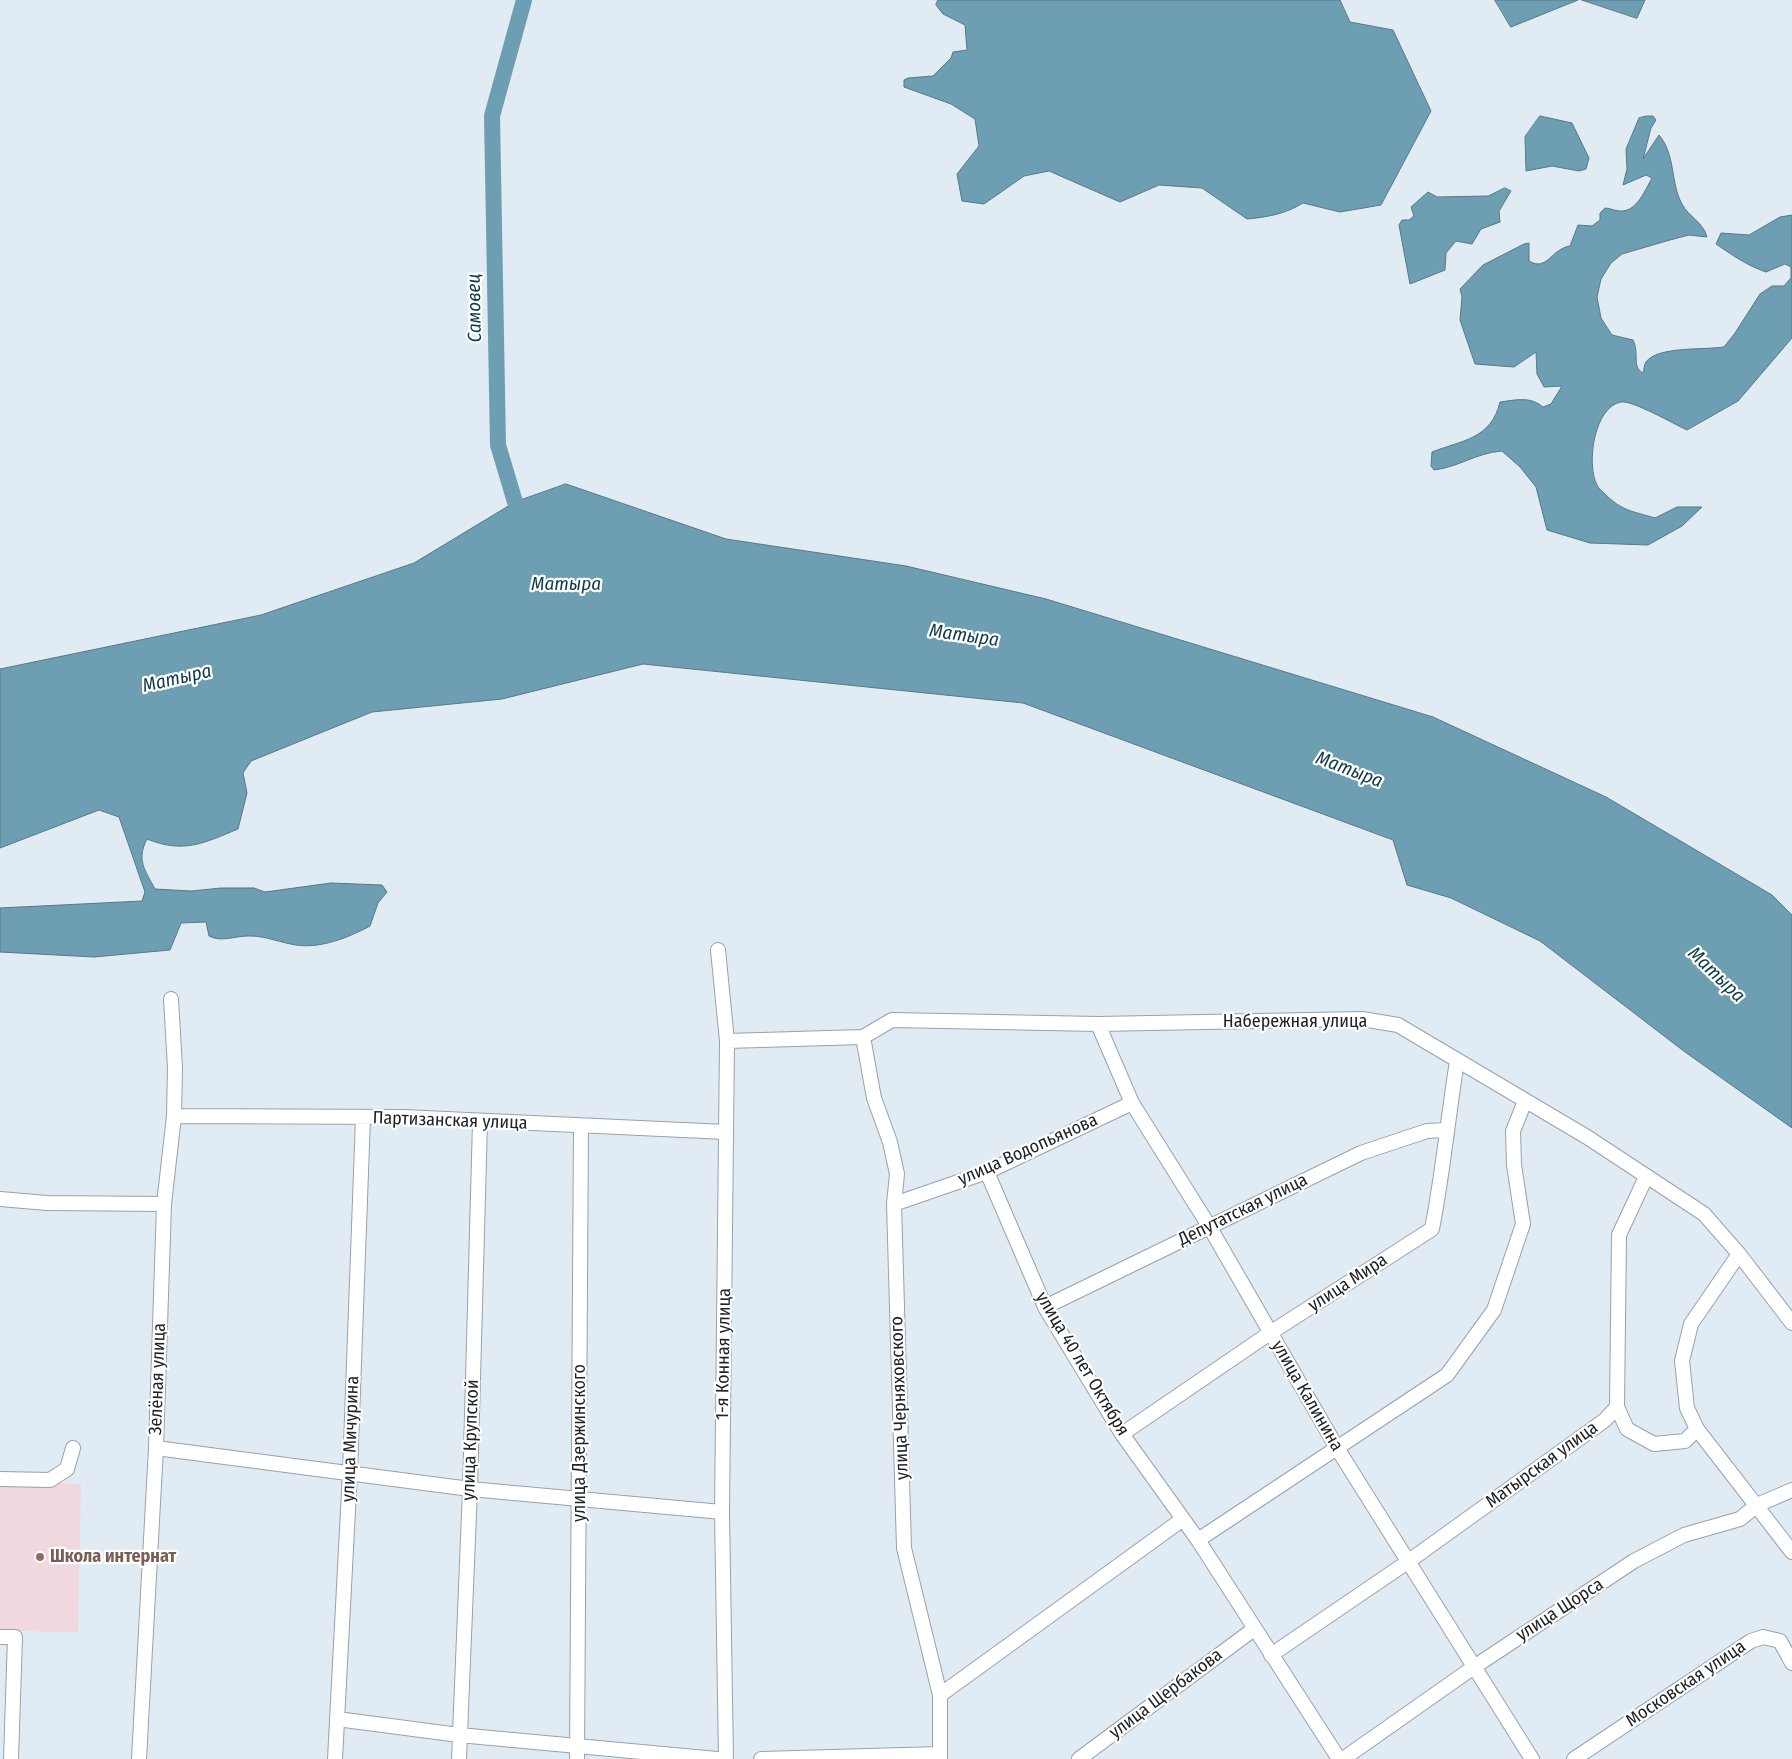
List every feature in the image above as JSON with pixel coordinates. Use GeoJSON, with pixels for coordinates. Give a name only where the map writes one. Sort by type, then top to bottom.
{"type":"FeatureCollection","features":[{"type":"Feature","properties":{"kind":"street","name":"1-я Конная улица"},"geometry":{"type":"LineString","coordinates":[[718,950],[727,1041],[722,1512],[726,1759]]}},
{"type":"Feature","properties":{"kind":"street","name":"Зелёная улица"},"geometry":{"type":"LineString","coordinates":[[139,1759],[156,1448],[164,1204],[174,1116],[175,1068],[171,999]]}},
{"type":"Feature","properties":{"kind":"street","name":"Набережная улица"},"geometry":{"type":"LineString","coordinates":[[727,1041],[863,1037],[892,1020],[1098,1024],[1362,1019],[1398,1025],[1587,1137],[1704,1214],[1739,1254],[1792,1323]]}},
{"type":"Feature","properties":{"kind":"street","name":"улица Калинина"},"geometry":{"type":"LineString","coordinates":[[1098,1024],[1132,1103],[1209,1226],[1337,1448],[1532,1759]]}},
{"type":"Feature","properties":{"kind":"street","name":"улица Черняховского"},"geometry":{"type":"LineString","coordinates":[[863,1037],[874,1098],[890,1142],[897,1174],[894,1204],[904,1548],[940,1695],[939,1756]]}},
{"type":"Feature","properties":{"kind":"street","name":"улица Мира"},"geometry":{"type":"LineString","coordinates":[[1122,1434],[1270,1333],[1432,1229],[1442,1180],[1446,1130],[1456,1061]]}},
{"type":"Feature","properties":{"kind":"street"},"geometry":{"type":"LineString","coordinates":[[1198,1540],[1447,1375],[1494,1310],[1523,1224],[1514,1165],[1513,1131],[1525,1101]]}},
{"type":"Feature","properties":{"kind":"street","name":"улица Водопьянова"},"geometry":{"type":"LineString","coordinates":[[894,1204],[987,1172],[1132,1103]]}},
{"type":"Feature","properties":{"kind":"street","name":"Партизанская улица"},"geometry":{"type":"LineString","coordinates":[[174,1116],[403,1117],[726,1132]]}},
{"type":"Feature","properties":{"kind":"street","name":"улица Мичурина"},"geometry":{"type":"LineString","coordinates":[[334,1759],[350,1472],[363,1118]]}},
{"type":"Feature","properties":{"kind":"street","name":"улица Крупской"},"geometry":{"type":"LineString","coordinates":[[459,1759],[470,1489],[480,1122]]}},
{"type":"Feature","properties":{"kind":"street","name":"улица Дзержинского"},"geometry":{"type":"LineString","coordinates":[[577,1752],[581,1126]]}},
{"type":"Feature","properties":{"kind":"street","name":"Депутатская улица"},"geometry":{"type":"LineString","coordinates":[[1045,1307],[1361,1153],[1427,1131],[1446,1130]]}},
{"type":"Feature","properties":{"kind":"street","name":"улица 40 лет Октября"},"geometry":{"type":"LineString","coordinates":[[987,1172],[1045,1307],[1122,1434],[1198,1540],[1254,1629],[1341,1759]]}},
{"type":"Feature","properties":{"kind":"street"},"geometry":{"type":"LineString","coordinates":[[1646,1177],[1620,1235],[1616,1407],[1627,1429],[1654,1444],[1685,1442],[1697,1429]]}},
{"type":"Feature","properties":{"kind":"street"},"geometry":{"type":"LineString","coordinates":[[0,1199],[47,1203],[164,1204]]}},
{"type":"Feature","properties":{"kind":"street"},"geometry":{"type":"LineString","coordinates":[[1739,1254],[1691,1324],[1682,1360],[1688,1408],[1697,1429],[1792,1552]]}},
{"type":"Feature","properties":{"kind":"street","name":"Матырская улица"},"geometry":{"type":"LineString","coordinates":[[1271,1655],[1409,1561],[1605,1420],[1616,1407]]}},
{"type":"Feature","properties":{"kind":"street"},"geometry":{"type":"LineString","coordinates":[[0,1480],[50,1480],[67,1469],[73,1448]]}},
{"type":"Feature","properties":{"kind":"street"},"geometry":{"type":"LineString","coordinates":[[156,1448],[470,1489],[722,1512]]}},
{"type":"Feature","properties":{"kind":"street","name":"улица Щорса"},"geometry":{"type":"LineString","coordinates":[[1341,1759],[1474,1667],[1634,1562],[1684,1535],[1740,1519],[1757,1505],[1792,1490]]}},
{"type":"Feature","properties":{"kind":"street"},"geometry":{"type":"LineString","coordinates":[[940,1695],[1183,1519]]}},
{"type":"Feature","properties":{"kind":"street","name":"улица Щербакова"},"geometry":{"type":"LineString","coordinates":[[1079,1759],[1254,1629]]}},
{"type":"Feature","properties":{"kind":"street"},"geometry":{"type":"LineString","coordinates":[[0,1637],[15,1637],[11,1759]]}},
{"type":"Feature","properties":{"kind":"street","name":"Московская улица"},"geometry":{"type":"LineString","coordinates":[[1574,1759],[1751,1640],[1763,1637],[1780,1641],[1792,1663]]}},
{"type":"Feature","properties":{"kind":"street"},"geometry":{"type":"LineString","coordinates":[[337,1719],[577,1752],[717,1759]]}},
{"type":"Feature","properties":{"kind":"street"},"geometry":{"type":"LineString","coordinates":[[761,1759],[939,1756]]}},
{"type":"Feature","properties":{"kind":"shaded area","name":"Школа интернат"},"geometry":{"type":"Polygon","coordinates":[[[0,1481],[81,1484],[78,1632],[0,1631],[0,1481]]]}},
{"type":"Feature","properties":{"kind":"water"},"geometry":{"type":"Polygon","coordinates":[[[938,0],[1340,0],[1350,22],[1393,30],[1431,111],[1381,205],[1340,212],[1303,203],[1290,210],[1276,214],[1247,219],[1202,188],[1159,185],[1120,202],[1049,171],[1024,176],[984,204],[962,201],[957,174],[979,146],[975,119],[951,104],[904,87],[904,80],[933,76],[951,58],[953,52],[967,50],[965,25],[943,14],[936,5],[938,0]]]}},
{"type":"Feature","properties":{"kind":"water"},"geometry":{"type":"Polygon","coordinates":[[[1495,0],[1578,0],[1511,27],[1495,0]]]}},
{"type":"Feature","properties":{"kind":"water"},"geometry":{"type":"Polygon","coordinates":[[[1582,0],[1645,0],[1637,18],[1582,0]]]}},
{"type":"Feature","properties":{"kind":"water"},"geometry":{"type":"Polygon","coordinates":[[[1540,116],[1572,123],[1589,158],[1586,169],[1579,171],[1552,166],[1526,171],[1525,137],[1540,116]]]}},
{"type":"Feature","properties":{"kind":"water"},"geometry":{"type":"Polygon","coordinates":[[[1653,116],[1656,120],[1651,128],[1643,159],[1659,135],[1671,160],[1678,196],[1688,212],[1703,228],[1707,237],[1689,235],[1670,240],[1622,254],[1611,263],[1601,279],[1597,297],[1601,318],[1612,335],[1633,340],[1636,350],[1637,367],[1643,373],[1646,362],[1660,353],[1724,347],[1760,294],[1772,286],[1784,286],[1791,278],[1791,267],[1785,264],[1766,272],[1753,267],[1716,244],[1721,233],[1749,235],[1780,217],[1792,215],[1792,338],[1738,401],[1687,430],[1626,402],[1612,406],[1604,414],[1595,438],[1592,464],[1597,485],[1611,500],[1634,512],[1655,518],[1677,507],[1702,507],[1682,526],[1648,545],[1590,543],[1547,530],[1536,487],[1520,467],[1502,451],[1484,454],[1452,466],[1434,470],[1431,466],[1432,452],[1465,441],[1483,431],[1496,414],[1500,402],[1528,400],[1543,407],[1551,404],[1562,386],[1544,387],[1537,374],[1536,352],[1514,367],[1475,364],[1460,320],[1462,297],[1460,289],[1483,265],[1524,244],[1529,243],[1529,261],[1540,264],[1558,251],[1570,246],[1578,225],[1592,226],[1600,220],[1600,213],[1605,208],[1618,211],[1626,210],[1636,204],[1652,178],[1646,175],[1623,185],[1627,169],[1626,149],[1639,118],[1653,116]]]}},
{"type":"Feature","properties":{"kind":"water"},"geometry":{"type":"Polygon","coordinates":[[[1505,188],[1511,191],[1499,211],[1500,222],[1481,229],[1472,244],[1456,241],[1446,253],[1445,270],[1410,284],[1399,225],[1402,220],[1409,220],[1414,216],[1411,207],[1428,192],[1437,197],[1488,196],[1505,188]]]}},
{"type":"Feature","properties":{"kind":"water","name":"Матыра"},"geometry":{"type":"Polygon","coordinates":[[[566,484],[726,539],[906,566],[1046,599],[1433,717],[1606,797],[1772,895],[1792,915],[1792,1128],[1685,1052],[1540,941],[1451,898],[1407,885],[1393,840],[1023,703],[643,664],[502,699],[372,712],[251,761],[243,773],[247,793],[238,829],[215,839],[194,845],[172,846],[147,839],[142,859],[145,870],[155,889],[191,891],[221,888],[254,888],[265,892],[331,883],[382,885],[387,892],[378,903],[370,926],[353,934],[325,944],[305,946],[256,936],[219,939],[209,936],[206,922],[181,923],[170,950],[94,957],[0,952],[0,908],[142,901],[145,892],[119,817],[99,810],[0,848],[0,669],[261,615],[414,563],[515,502],[566,484]]]}},
{"type":"Feature","properties":{"kind":"waterway","name":"Самовец"},"geometry":{"type":"LineString","coordinates":[[524,0],[492,116],[498,445],[515,502],[525,520]]}},
{"type":"Feature","properties":{"kind":"place","name":"Школа интернат"},"geometry":{"type":"Point","coordinates":[40,1557]}}]}
